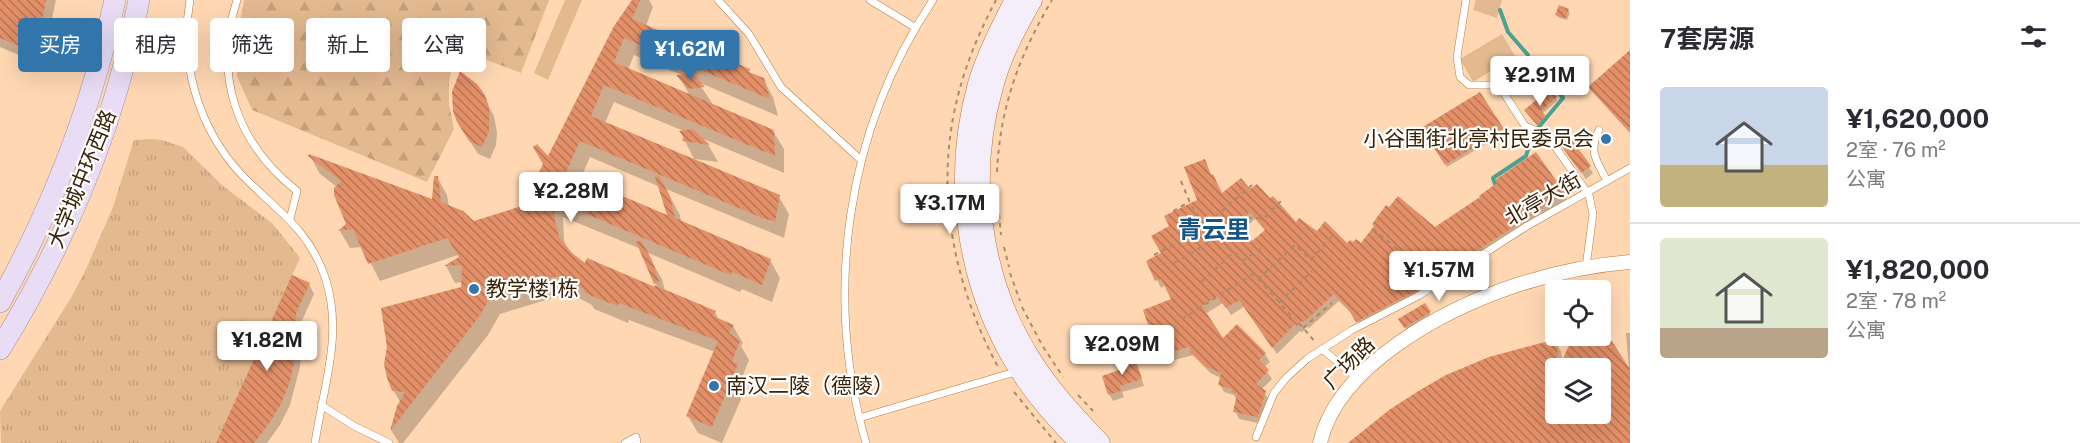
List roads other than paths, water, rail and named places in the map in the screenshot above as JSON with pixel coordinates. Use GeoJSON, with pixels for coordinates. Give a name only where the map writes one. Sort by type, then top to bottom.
{"type":"FeatureCollection","features":[{"type":"Feature","properties":{"kind":"main road","name":"大学城中环西路"},"geometry":{"type":"LineString","coordinates":[[0,302],[39,227],[74,144],[94,83],[115,0]]}},
{"type":"Feature","properties":{"kind":"main road","name":"大学城中环西路"},"geometry":{"type":"LineString","coordinates":[[0,349],[61,237],[87,176],[117,89],[139,0]]}},
{"type":"Feature","properties":{"kind":"main road"},"geometry":{"type":"LineString","coordinates":[[1015,0],[999,30],[979,81],[969,129],[965,186],[968,230],[978,278],[992,317],[1020,371],[1042,401],[1080,443]]}},
{"type":"Feature","properties":{"kind":"main road"},"geometry":{"type":"LineString","coordinates":[[1032,0],[1009,44],[989,102],[982,138],[979,175],[983,228],[995,282],[1019,339],[1054,393],[1100,443]]}},
{"type":"Feature","properties":{"kind":"street","name":"广场路"},"geometry":{"type":"LineString","coordinates":[[1320,443],[1333,409],[1357,378],[1398,344],[1433,322],[1470,303],[1518,285],[1587,267],[1630,262]]}},
{"type":"Feature","properties":{"kind":"lane"},"geometry":{"type":"LineString","coordinates":[[190,0],[187,44],[189,64],[192,82],[205,120],[226,156],[240,173],[290,219],[310,245],[325,277],[333,312],[333,344],[315,443]]}},
{"type":"Feature","properties":{"kind":"lane"},"geometry":{"type":"LineString","coordinates":[[237,0],[228,38],[227,63],[231,88],[245,129],[258,153],[297,191],[290,219]]}},
{"type":"Feature","properties":{"kind":"lane"},"geometry":{"type":"LineString","coordinates":[[718,0],[753,39],[781,87],[861,160]]}},
{"type":"Feature","properties":{"kind":"lane"},"geometry":{"type":"LineString","coordinates":[[870,0],[916,28]]}},
{"type":"Feature","properties":{"kind":"lane"},"geometry":{"type":"LineString","coordinates":[[866,443],[851,382],[848,352],[845,293],[848,235],[861,160],[883,95],[916,28],[933,0]]}},
{"type":"Feature","properties":{"kind":"lane"},"geometry":{"type":"LineString","coordinates":[[1466,0],[1457,62],[1461,80],[1469,85],[1491,85],[1502,90],[1525,126],[1547,135],[1587,192],[1592,203],[1593,214],[1587,267]]}},
{"type":"Feature","properties":{"kind":"lane"},"geometry":{"type":"LineString","coordinates":[[1599,130],[1593,150],[1607,181]]}},
{"type":"Feature","properties":{"kind":"lane","name":"北亭大街"},"geometry":{"type":"LineString","coordinates":[[1256,436],[1272,398],[1280,386],[1296,368],[1322,349],[1352,330],[1412,300],[1504,240],[1630,168]]}},
{"type":"Feature","properties":{"kind":"lane"},"geometry":{"type":"LineString","coordinates":[[1322,349],[1357,378]]}},
{"type":"Feature","properties":{"kind":"lane"},"geometry":{"type":"LineString","coordinates":[[859,418],[1020,371]]}},
{"type":"Feature","properties":{"kind":"lane"},"geometry":{"type":"LineString","coordinates":[[321,405],[354,426],[389,443]]}},
{"type":"Feature","properties":{"kind":"lane"},"geometry":{"type":"LineString","coordinates":[[625,443],[636,437],[637,443]]}},
{"type":"Feature","properties":{"kind":"waterway"},"geometry":{"type":"LineString","coordinates":[[1500,10],[1508,32],[1528,55]]}},
{"type":"Feature","properties":{"kind":"waterway"},"geometry":{"type":"LineString","coordinates":[[1537,129],[1563,98],[1551,82]]}},
{"type":"Feature","properties":{"kind":"waterway"},"geometry":{"type":"LineString","coordinates":[[1495,184],[1493,178],[1526,156],[1530,143]]}},
{"type":"Feature","properties":{"kind":"place","name":"小谷围街北亭村民委员会"},"geometry":{"type":"Point","coordinates":[1606,139]}},
{"type":"Feature","properties":{"kind":"place","name":"教学楼1栋"},"geometry":{"type":"Point","coordinates":[474,289]}},
{"type":"Feature","properties":{"kind":"place","name":"南汉二陵（德陵）"},"geometry":{"type":"Point","coordinates":[714,386]}},
{"type":"Feature","properties":{"kind":"district","name":"青云里"},"geometry":{"type":"Point","coordinates":[1214,230]}}]}
